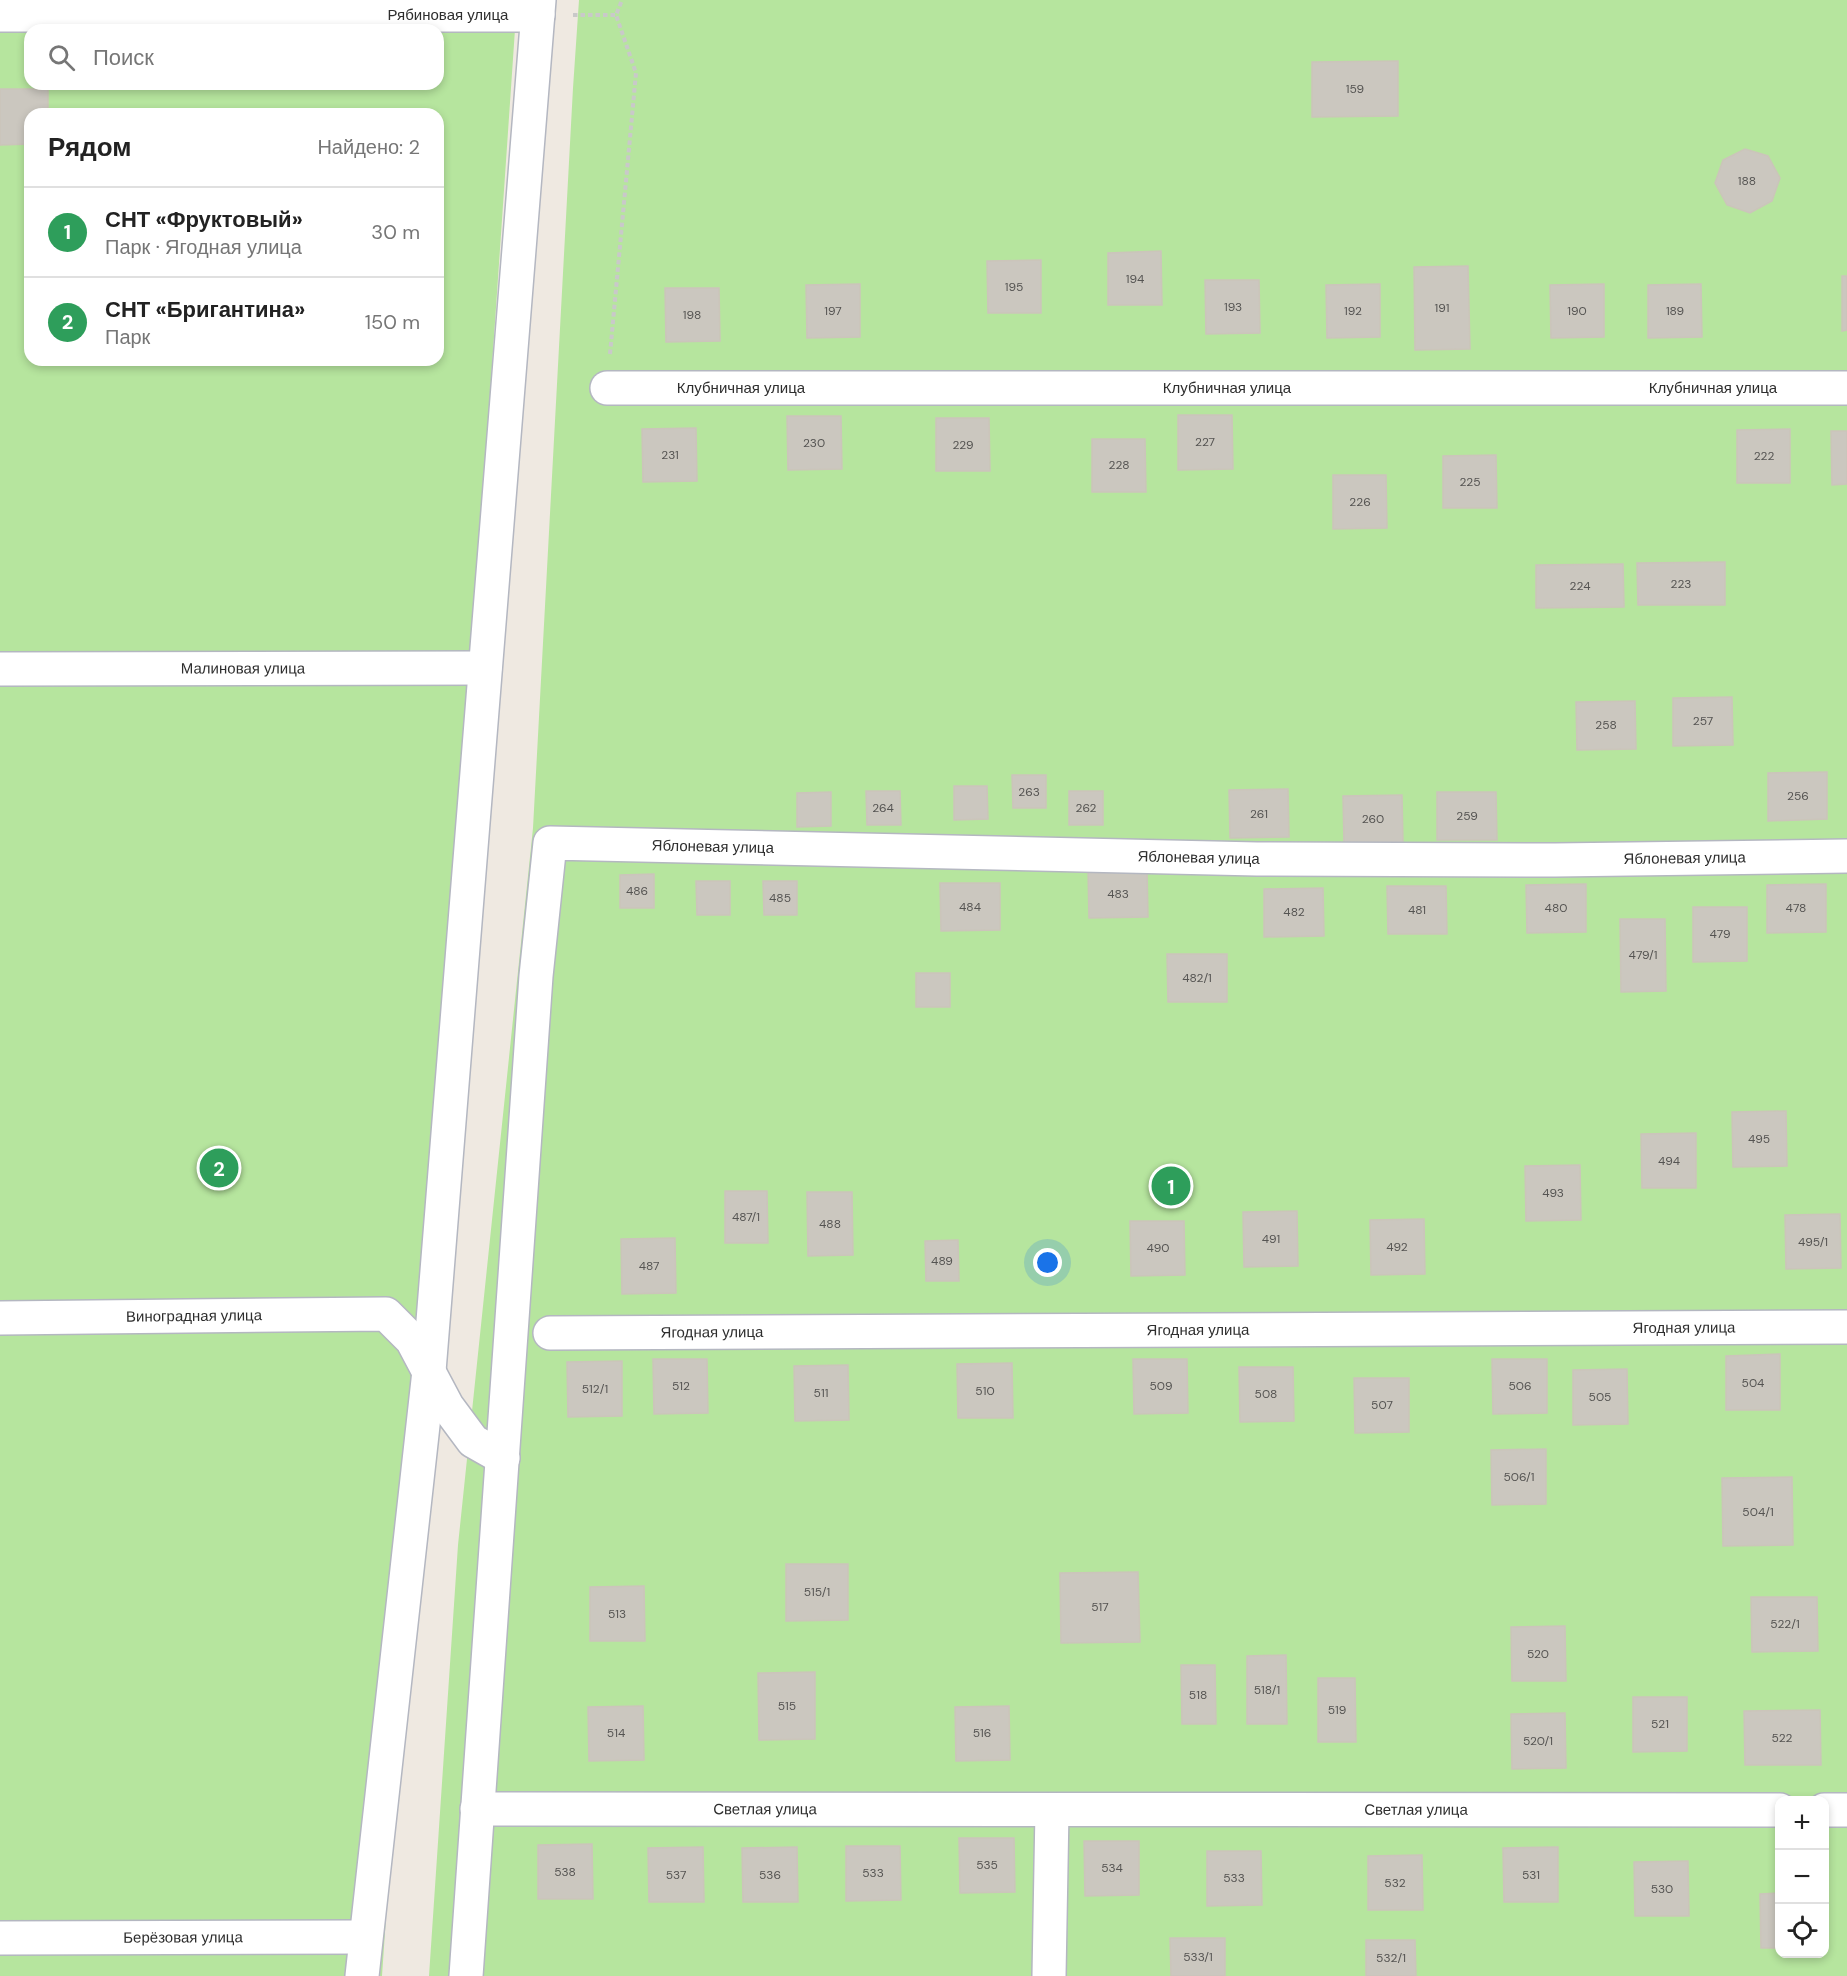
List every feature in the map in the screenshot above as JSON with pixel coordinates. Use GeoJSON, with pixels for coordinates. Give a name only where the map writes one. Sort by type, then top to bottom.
{"type":"FeatureCollection","features":[{"type":"Feature","properties":{"kind":"street","name":"Рябиновая улица"},"geometry":{"type":"LineString","coordinates":[[0,15],[538,7]]}},
{"type":"Feature","properties":{"kind":"street"},"geometry":{"type":"LineString","coordinates":[[362,1976],[429,1371],[538,7]]}},
{"type":"Feature","properties":{"kind":"street","name":"Клубничная улица"},"geometry":{"type":"LineString","coordinates":[[607,388],[1847,388]]}},
{"type":"Feature","properties":{"kind":"street","name":"Малиновая улица"},"geometry":{"type":"LineString","coordinates":[[0,669],[485,668]]}},
{"type":"Feature","properties":{"kind":"street","name":"Яблоневая улица"},"geometry":{"type":"LineString","coordinates":[[502,1458],[535,988],[550,843],[1257,859],[1555,860],[1847,856]]}},
{"type":"Feature","properties":{"kind":"street","name":"Виноградная улица"},"geometry":{"type":"LineString","coordinates":[[0,1318],[386,1314],[412,1340],[429,1371]]}},
{"type":"Feature","properties":{"kind":"street","name":"Ягодная улица"},"geometry":{"type":"LineString","coordinates":[[550,1333],[1847,1327]]}},
{"type":"Feature","properties":{"kind":"street"},"geometry":{"type":"LineString","coordinates":[[429,1371],[447,1406],[473,1441],[502,1458],[466,1976]]}},
{"type":"Feature","properties":{"kind":"street","name":"Светлая улица"},"geometry":{"type":"LineString","coordinates":[[477,1809],[1775,1810]]}},
{"type":"Feature","properties":{"kind":"street"},"geometry":{"type":"LineString","coordinates":[[1049,1976],[1052,1810]]}},
{"type":"Feature","properties":{"kind":"street"},"geometry":{"type":"LineString","coordinates":[[1829,1810],[1847,1810]]}},
{"type":"Feature","properties":{"kind":"street","name":"Берёзовая улица"},"geometry":{"type":"LineString","coordinates":[[0,1938],[366,1937]]}},
{"type":"Feature","properties":{"kind":"path"},"geometry":{"type":"LineString","coordinates":[[607,388],[636,73],[616,15],[622,0]]}},
{"type":"Feature","properties":{"kind":"path"},"geometry":{"type":"LineString","coordinates":[[538,7],[616,15]]}},
{"type":"Feature","properties":{"kind":"green space"},"geometry":{"type":"Polygon","coordinates":[[[0,0],[517,0],[382,1976],[0,1976],[0,0]]]}},
{"type":"Feature","properties":{"kind":"green space"},"geometry":{"type":"Polygon","coordinates":[[[579,0],[1847,0],[1847,1976],[429,1976],[458,1545],[533,828],[579,0]]]}},
{"type":"Feature","properties":{"kind":"building"},"geometry":{"type":"Polygon","coordinates":[[[1398,61],[1398,116],[1312,117],[1312,62],[1398,61]]]}},
{"type":"Feature","properties":{"kind":"building"},"geometry":{"type":"Polygon","coordinates":[[[0,89],[48,90],[48,108],[24,108],[24,144],[0,145],[0,89]]]}},
{"type":"Feature","properties":{"kind":"building"},"geometry":{"type":"Polygon","coordinates":[[[1745,149],[1768,156],[1780,178],[1772,201],[1750,213],[1727,205],[1715,183],[1723,160],[1745,149]]]}},
{"type":"Feature","properties":{"kind":"building"},"geometry":{"type":"Polygon","coordinates":[[[1161,251],[1162,305],[1108,305],[1108,253],[1161,251]]]}},
{"type":"Feature","properties":{"kind":"building"},"geometry":{"type":"Polygon","coordinates":[[[1041,260],[1041,313],[988,313],[987,261],[1041,260]]]}},
{"type":"Feature","properties":{"kind":"building"},"geometry":{"type":"Polygon","coordinates":[[[1468,266],[1470,349],[1415,350],[1414,267],[1468,266]]]}},
{"type":"Feature","properties":{"kind":"building"},"geometry":{"type":"Polygon","coordinates":[[[1842,276],[1847,276],[1847,330],[1842,331],[1842,276]]]}},
{"type":"Feature","properties":{"kind":"building"},"geometry":{"type":"Polygon","coordinates":[[[1205,280],[1259,280],[1260,333],[1206,334],[1205,280]]]}},
{"type":"Feature","properties":{"kind":"building"},"geometry":{"type":"Polygon","coordinates":[[[860,284],[860,337],[807,338],[806,285],[860,284]]]}},
{"type":"Feature","properties":{"kind":"building"},"geometry":{"type":"Polygon","coordinates":[[[1380,284],[1380,337],[1327,338],[1326,285],[1380,284]]]}},
{"type":"Feature","properties":{"kind":"building"},"geometry":{"type":"Polygon","coordinates":[[[1604,284],[1604,337],[1551,338],[1550,285],[1604,284]]]}},
{"type":"Feature","properties":{"kind":"building"},"geometry":{"type":"Polygon","coordinates":[[[1701,284],[1702,337],[1648,338],[1648,285],[1701,284]]]}},
{"type":"Feature","properties":{"kind":"building"},"geometry":{"type":"Polygon","coordinates":[[[665,288],[719,288],[720,341],[666,342],[665,288]]]}},
{"type":"Feature","properties":{"kind":"building"},"geometry":{"type":"Polygon","coordinates":[[[1178,415],[1232,415],[1233,469],[1178,470],[1178,415]]]}},
{"type":"Feature","properties":{"kind":"building"},"geometry":{"type":"Polygon","coordinates":[[[787,416],[841,416],[842,469],[788,470],[787,416]]]}},
{"type":"Feature","properties":{"kind":"building"},"geometry":{"type":"Polygon","coordinates":[[[936,418],[989,418],[990,471],[936,471],[936,418]]]}},
{"type":"Feature","properties":{"kind":"building"},"geometry":{"type":"Polygon","coordinates":[[[696,428],[697,481],[643,482],[642,429],[696,428]]]}},
{"type":"Feature","properties":{"kind":"building"},"geometry":{"type":"Polygon","coordinates":[[[1790,429],[1790,483],[1737,483],[1737,430],[1790,429]]]}},
{"type":"Feature","properties":{"kind":"building"},"geometry":{"type":"Polygon","coordinates":[[[1831,431],[1847,431],[1847,484],[1832,485],[1831,431]]]}},
{"type":"Feature","properties":{"kind":"building"},"geometry":{"type":"Polygon","coordinates":[[[1092,439],[1145,439],[1146,492],[1092,492],[1092,439]]]}},
{"type":"Feature","properties":{"kind":"building"},"geometry":{"type":"Polygon","coordinates":[[[1496,455],[1497,508],[1443,508],[1443,456],[1496,455]]]}},
{"type":"Feature","properties":{"kind":"building"},"geometry":{"type":"Polygon","coordinates":[[[1333,475],[1386,475],[1387,528],[1333,529],[1333,475]]]}},
{"type":"Feature","properties":{"kind":"building"},"geometry":{"type":"Polygon","coordinates":[[[1725,562],[1725,605],[1638,605],[1637,563],[1725,562]]]}},
{"type":"Feature","properties":{"kind":"building"},"geometry":{"type":"Polygon","coordinates":[[[1623,564],[1624,607],[1536,608],[1536,565],[1623,564]]]}},
{"type":"Feature","properties":{"kind":"building"},"geometry":{"type":"Polygon","coordinates":[[[1732,697],[1733,745],[1673,746],[1673,698],[1732,697]]]}},
{"type":"Feature","properties":{"kind":"building"},"geometry":{"type":"Polygon","coordinates":[[[1635,701],[1636,749],[1577,750],[1576,702],[1635,701]]]}},
{"type":"Feature","properties":{"kind":"building"},"geometry":{"type":"Polygon","coordinates":[[[1827,772],[1827,819],[1768,821],[1768,773],[1827,772]]]}},
{"type":"Feature","properties":{"kind":"building"},"geometry":{"type":"Polygon","coordinates":[[[1012,775],[1046,775],[1046,808],[1013,808],[1012,775]]]}},
{"type":"Feature","properties":{"kind":"building"},"geometry":{"type":"Polygon","coordinates":[[[954,786],[987,786],[988,819],[954,820],[954,786]]]}},
{"type":"Feature","properties":{"kind":"building"},"geometry":{"type":"Polygon","coordinates":[[[1288,789],[1289,837],[1230,838],[1229,790],[1288,789]]]}},
{"type":"Feature","properties":{"kind":"building"},"geometry":{"type":"Polygon","coordinates":[[[866,791],[900,791],[901,825],[867,825],[866,791]]]}},
{"type":"Feature","properties":{"kind":"building"},"geometry":{"type":"Polygon","coordinates":[[[1069,791],[1103,791],[1103,825],[1069,825],[1069,791]]]}},
{"type":"Feature","properties":{"kind":"building"},"geometry":{"type":"Polygon","coordinates":[[[831,792],[831,826],[797,827],[797,793],[831,792]]]}},
{"type":"Feature","properties":{"kind":"building"},"geometry":{"type":"Polygon","coordinates":[[[1437,792],[1496,792],[1497,840],[1437,840],[1437,792]]]}},
{"type":"Feature","properties":{"kind":"building"},"geometry":{"type":"Polygon","coordinates":[[[1402,795],[1403,843],[1344,843],[1343,796],[1402,795]]]}},
{"type":"Feature","properties":{"kind":"building"},"geometry":{"type":"Polygon","coordinates":[[[1147,869],[1148,917],[1089,918],[1088,870],[1147,869]]]}},
{"type":"Feature","properties":{"kind":"building"},"geometry":{"type":"Polygon","coordinates":[[[654,874],[654,908],[620,908],[620,875],[654,874]]]}},
{"type":"Feature","properties":{"kind":"building"},"geometry":{"type":"Polygon","coordinates":[[[696,881],[730,881],[730,915],[697,915],[696,881]]]}},
{"type":"Feature","properties":{"kind":"building"},"geometry":{"type":"Polygon","coordinates":[[[763,881],[797,881],[797,915],[764,915],[763,881]]]}},
{"type":"Feature","properties":{"kind":"building"},"geometry":{"type":"Polygon","coordinates":[[[940,883],[1000,883],[1000,930],[941,931],[940,883]]]}},
{"type":"Feature","properties":{"kind":"building"},"geometry":{"type":"Polygon","coordinates":[[[1586,884],[1586,932],[1527,933],[1526,885],[1586,884]]]}},
{"type":"Feature","properties":{"kind":"building"},"geometry":{"type":"Polygon","coordinates":[[[1826,884],[1826,932],[1767,933],[1767,885],[1826,884]]]}},
{"type":"Feature","properties":{"kind":"building"},"geometry":{"type":"Polygon","coordinates":[[[1387,886],[1446,886],[1447,934],[1388,934],[1387,886]]]}},
{"type":"Feature","properties":{"kind":"building"},"geometry":{"type":"Polygon","coordinates":[[[1323,888],[1324,936],[1264,937],[1264,889],[1323,888]]]}},
{"type":"Feature","properties":{"kind":"building"},"geometry":{"type":"Polygon","coordinates":[[[1693,907],[1747,907],[1747,961],[1693,962],[1693,907]]]}},
{"type":"Feature","properties":{"kind":"building"},"geometry":{"type":"Polygon","coordinates":[[[1620,919],[1665,919],[1666,991],[1621,992],[1620,919]]]}},
{"type":"Feature","properties":{"kind":"building"},"geometry":{"type":"Polygon","coordinates":[[[1167,954],[1227,954],[1227,1002],[1168,1002],[1167,954]]]}},
{"type":"Feature","properties":{"kind":"building"},"geometry":{"type":"Polygon","coordinates":[[[916,973],[950,973],[950,1007],[916,1007],[916,973]]]}},
{"type":"Feature","properties":{"kind":"building"},"geometry":{"type":"Polygon","coordinates":[[[1786,1111],[1787,1166],[1733,1167],[1732,1112],[1786,1111]]]}},
{"type":"Feature","properties":{"kind":"building"},"geometry":{"type":"Polygon","coordinates":[[[1696,1133],[1696,1188],[1642,1188],[1641,1134],[1696,1133]]]}},
{"type":"Feature","properties":{"kind":"building"},"geometry":{"type":"Polygon","coordinates":[[[1580,1165],[1581,1220],[1526,1221],[1525,1166],[1580,1165]]]}},
{"type":"Feature","properties":{"kind":"building"},"geometry":{"type":"Polygon","coordinates":[[[725,1191],[767,1191],[768,1243],[725,1243],[725,1191]]]}},
{"type":"Feature","properties":{"kind":"building"},"geometry":{"type":"Polygon","coordinates":[[[807,1192],[852,1192],[853,1255],[808,1256],[807,1192]]]}},
{"type":"Feature","properties":{"kind":"building"},"geometry":{"type":"Polygon","coordinates":[[[1297,1211],[1298,1266],[1244,1267],[1243,1212],[1297,1211]]]}},
{"type":"Feature","properties":{"kind":"building"},"geometry":{"type":"Polygon","coordinates":[[[1840,1214],[1841,1268],[1786,1269],[1785,1215],[1840,1214]]]}},
{"type":"Feature","properties":{"kind":"building"},"geometry":{"type":"Polygon","coordinates":[[[1424,1219],[1425,1274],[1371,1275],[1370,1220],[1424,1219]]]}},
{"type":"Feature","properties":{"kind":"building"},"geometry":{"type":"Polygon","coordinates":[[[1130,1221],[1184,1221],[1185,1275],[1131,1276],[1130,1221]]]}},
{"type":"Feature","properties":{"kind":"building"},"geometry":{"type":"Polygon","coordinates":[[[675,1238],[676,1293],[622,1294],[621,1239],[675,1238]]]}},
{"type":"Feature","properties":{"kind":"building"},"geometry":{"type":"Polygon","coordinates":[[[958,1240],[959,1281],[926,1281],[925,1241],[958,1240]]]}},
{"type":"Feature","properties":{"kind":"building"},"geometry":{"type":"Polygon","coordinates":[[[1780,1354],[1780,1410],[1726,1410],[1726,1356],[1780,1354]]]}},
{"type":"Feature","properties":{"kind":"building"},"geometry":{"type":"Polygon","coordinates":[[[653,1359],[707,1359],[708,1413],[654,1414],[653,1359]]]}},
{"type":"Feature","properties":{"kind":"building"},"geometry":{"type":"Polygon","coordinates":[[[1133,1359],[1187,1359],[1188,1413],[1134,1414],[1133,1359]]]}},
{"type":"Feature","properties":{"kind":"building"},"geometry":{"type":"Polygon","coordinates":[[[1492,1359],[1547,1359],[1547,1413],[1493,1414],[1492,1359]]]}},
{"type":"Feature","properties":{"kind":"building"},"geometry":{"type":"Polygon","coordinates":[[[622,1361],[622,1416],[568,1417],[567,1362],[622,1361]]]}},
{"type":"Feature","properties":{"kind":"building"},"geometry":{"type":"Polygon","coordinates":[[[1012,1363],[1013,1418],[958,1418],[957,1364],[1012,1363]]]}},
{"type":"Feature","properties":{"kind":"building"},"geometry":{"type":"Polygon","coordinates":[[[848,1365],[849,1420],[795,1421],[794,1366],[848,1365]]]}},
{"type":"Feature","properties":{"kind":"building"},"geometry":{"type":"Polygon","coordinates":[[[1239,1367],[1293,1367],[1294,1421],[1240,1422],[1239,1367]]]}},
{"type":"Feature","properties":{"kind":"building"},"geometry":{"type":"Polygon","coordinates":[[[1627,1369],[1628,1424],[1573,1425],[1573,1370],[1627,1369]]]}},
{"type":"Feature","properties":{"kind":"building"},"geometry":{"type":"Polygon","coordinates":[[[1354,1378],[1409,1378],[1409,1432],[1355,1433],[1354,1378]]]}},
{"type":"Feature","properties":{"kind":"building"},"geometry":{"type":"Polygon","coordinates":[[[1546,1449],[1546,1504],[1492,1505],[1491,1450],[1546,1449]]]}},
{"type":"Feature","properties":{"kind":"building"},"geometry":{"type":"Polygon","coordinates":[[[1792,1477],[1793,1545],[1723,1546],[1722,1478],[1792,1477]]]}},
{"type":"Feature","properties":{"kind":"building"},"geometry":{"type":"Polygon","coordinates":[[[786,1564],[848,1564],[848,1620],[786,1621],[786,1564]]]}},
{"type":"Feature","properties":{"kind":"building"},"geometry":{"type":"Polygon","coordinates":[[[1138,1572],[1140,1642],[1061,1643],[1060,1573],[1138,1572]]]}},
{"type":"Feature","properties":{"kind":"building"},"geometry":{"type":"Polygon","coordinates":[[[644,1586],[645,1641],[590,1641],[590,1587],[644,1586]]]}},
{"type":"Feature","properties":{"kind":"building"},"geometry":{"type":"Polygon","coordinates":[[[1751,1597],[1817,1597],[1818,1651],[1752,1652],[1751,1597]]]}},
{"type":"Feature","properties":{"kind":"building"},"geometry":{"type":"Polygon","coordinates":[[[1565,1626],[1566,1681],[1512,1681],[1511,1627],[1565,1626]]]}},
{"type":"Feature","properties":{"kind":"building"},"geometry":{"type":"Polygon","coordinates":[[[1286,1655],[1287,1724],[1247,1724],[1247,1656],[1286,1655]]]}},
{"type":"Feature","properties":{"kind":"building"},"geometry":{"type":"Polygon","coordinates":[[[1181,1665],[1215,1665],[1216,1724],[1182,1724],[1181,1665]]]}},
{"type":"Feature","properties":{"kind":"building"},"geometry":{"type":"Polygon","coordinates":[[[815,1672],[815,1739],[759,1740],[758,1673],[815,1672]]]}},
{"type":"Feature","properties":{"kind":"building"},"geometry":{"type":"Polygon","coordinates":[[[1318,1678],[1355,1678],[1356,1742],[1318,1742],[1318,1678]]]}},
{"type":"Feature","properties":{"kind":"building"},"geometry":{"type":"Polygon","coordinates":[[[1633,1697],[1687,1697],[1687,1751],[1633,1752],[1633,1697]]]}},
{"type":"Feature","properties":{"kind":"building"},"geometry":{"type":"Polygon","coordinates":[[[643,1706],[644,1760],[589,1761],[588,1707],[643,1706]]]}},
{"type":"Feature","properties":{"kind":"building"},"geometry":{"type":"Polygon","coordinates":[[[1009,1706],[1010,1760],[956,1761],[955,1707],[1009,1706]]]}},
{"type":"Feature","properties":{"kind":"building"},"geometry":{"type":"Polygon","coordinates":[[[1820,1710],[1821,1765],[1745,1765],[1744,1711],[1820,1710]]]}},
{"type":"Feature","properties":{"kind":"building"},"geometry":{"type":"Polygon","coordinates":[[[1565,1713],[1566,1768],[1512,1769],[1511,1714],[1565,1713]]]}},
{"type":"Feature","properties":{"kind":"building"},"geometry":{"type":"Polygon","coordinates":[[[959,1838],[1014,1838],[1015,1892],[960,1893],[959,1838]]]}},
{"type":"Feature","properties":{"kind":"building"},"geometry":{"type":"Polygon","coordinates":[[[1084,1841],[1139,1841],[1139,1895],[1085,1896],[1084,1841]]]}},
{"type":"Feature","properties":{"kind":"building"},"geometry":{"type":"Polygon","coordinates":[[[592,1844],[593,1899],[538,1899],[538,1845],[592,1844]]]}},
{"type":"Feature","properties":{"kind":"building"},"geometry":{"type":"Polygon","coordinates":[[[846,1846],[900,1846],[901,1900],[846,1901],[846,1846]]]}},
{"type":"Feature","properties":{"kind":"building"},"geometry":{"type":"Polygon","coordinates":[[[703,1847],[704,1902],[649,1902],[648,1848],[703,1847]]]}},
{"type":"Feature","properties":{"kind":"building"},"geometry":{"type":"Polygon","coordinates":[[[797,1847],[798,1902],[743,1902],[742,1848],[797,1847]]]}},
{"type":"Feature","properties":{"kind":"building"},"geometry":{"type":"Polygon","coordinates":[[[1558,1847],[1558,1902],[1504,1902],[1503,1848],[1558,1847]]]}},
{"type":"Feature","properties":{"kind":"building"},"geometry":{"type":"Polygon","coordinates":[[[1207,1851],[1261,1851],[1262,1905],[1207,1906],[1207,1851]]]}},
{"type":"Feature","properties":{"kind":"building"},"geometry":{"type":"Polygon","coordinates":[[[1422,1855],[1423,1910],[1368,1910],[1368,1856],[1422,1855]]]}},
{"type":"Feature","properties":{"kind":"building"},"geometry":{"type":"Polygon","coordinates":[[[1688,1861],[1689,1916],[1635,1916],[1634,1862],[1688,1861]]]}},
{"type":"Feature","properties":{"kind":"building"},"geometry":{"type":"Polygon","coordinates":[[[1775,1893],[1775,1948],[1761,1948],[1760,1894],[1775,1893]]]}},
{"type":"Feature","properties":{"kind":"building"},"geometry":{"type":"Polygon","coordinates":[[[1170,1938],[1225,1938],[1225,1976],[1171,1976],[1170,1938]]]}},
{"type":"Feature","properties":{"kind":"building"},"geometry":{"type":"Polygon","coordinates":[[[1366,1940],[1415,1940],[1416,1976],[1366,1976],[1366,1940]]]}},
{"type":"Feature","properties":{"kind":"place","name":"СНТ «Бригантина»"},"geometry":{"type":"Point","coordinates":[219,1168]}},
{"type":"Feature","properties":{"kind":"place","name":"СНТ «Фруктовый»"},"geometry":{"type":"Point","coordinates":[1171,1186]}}]}
